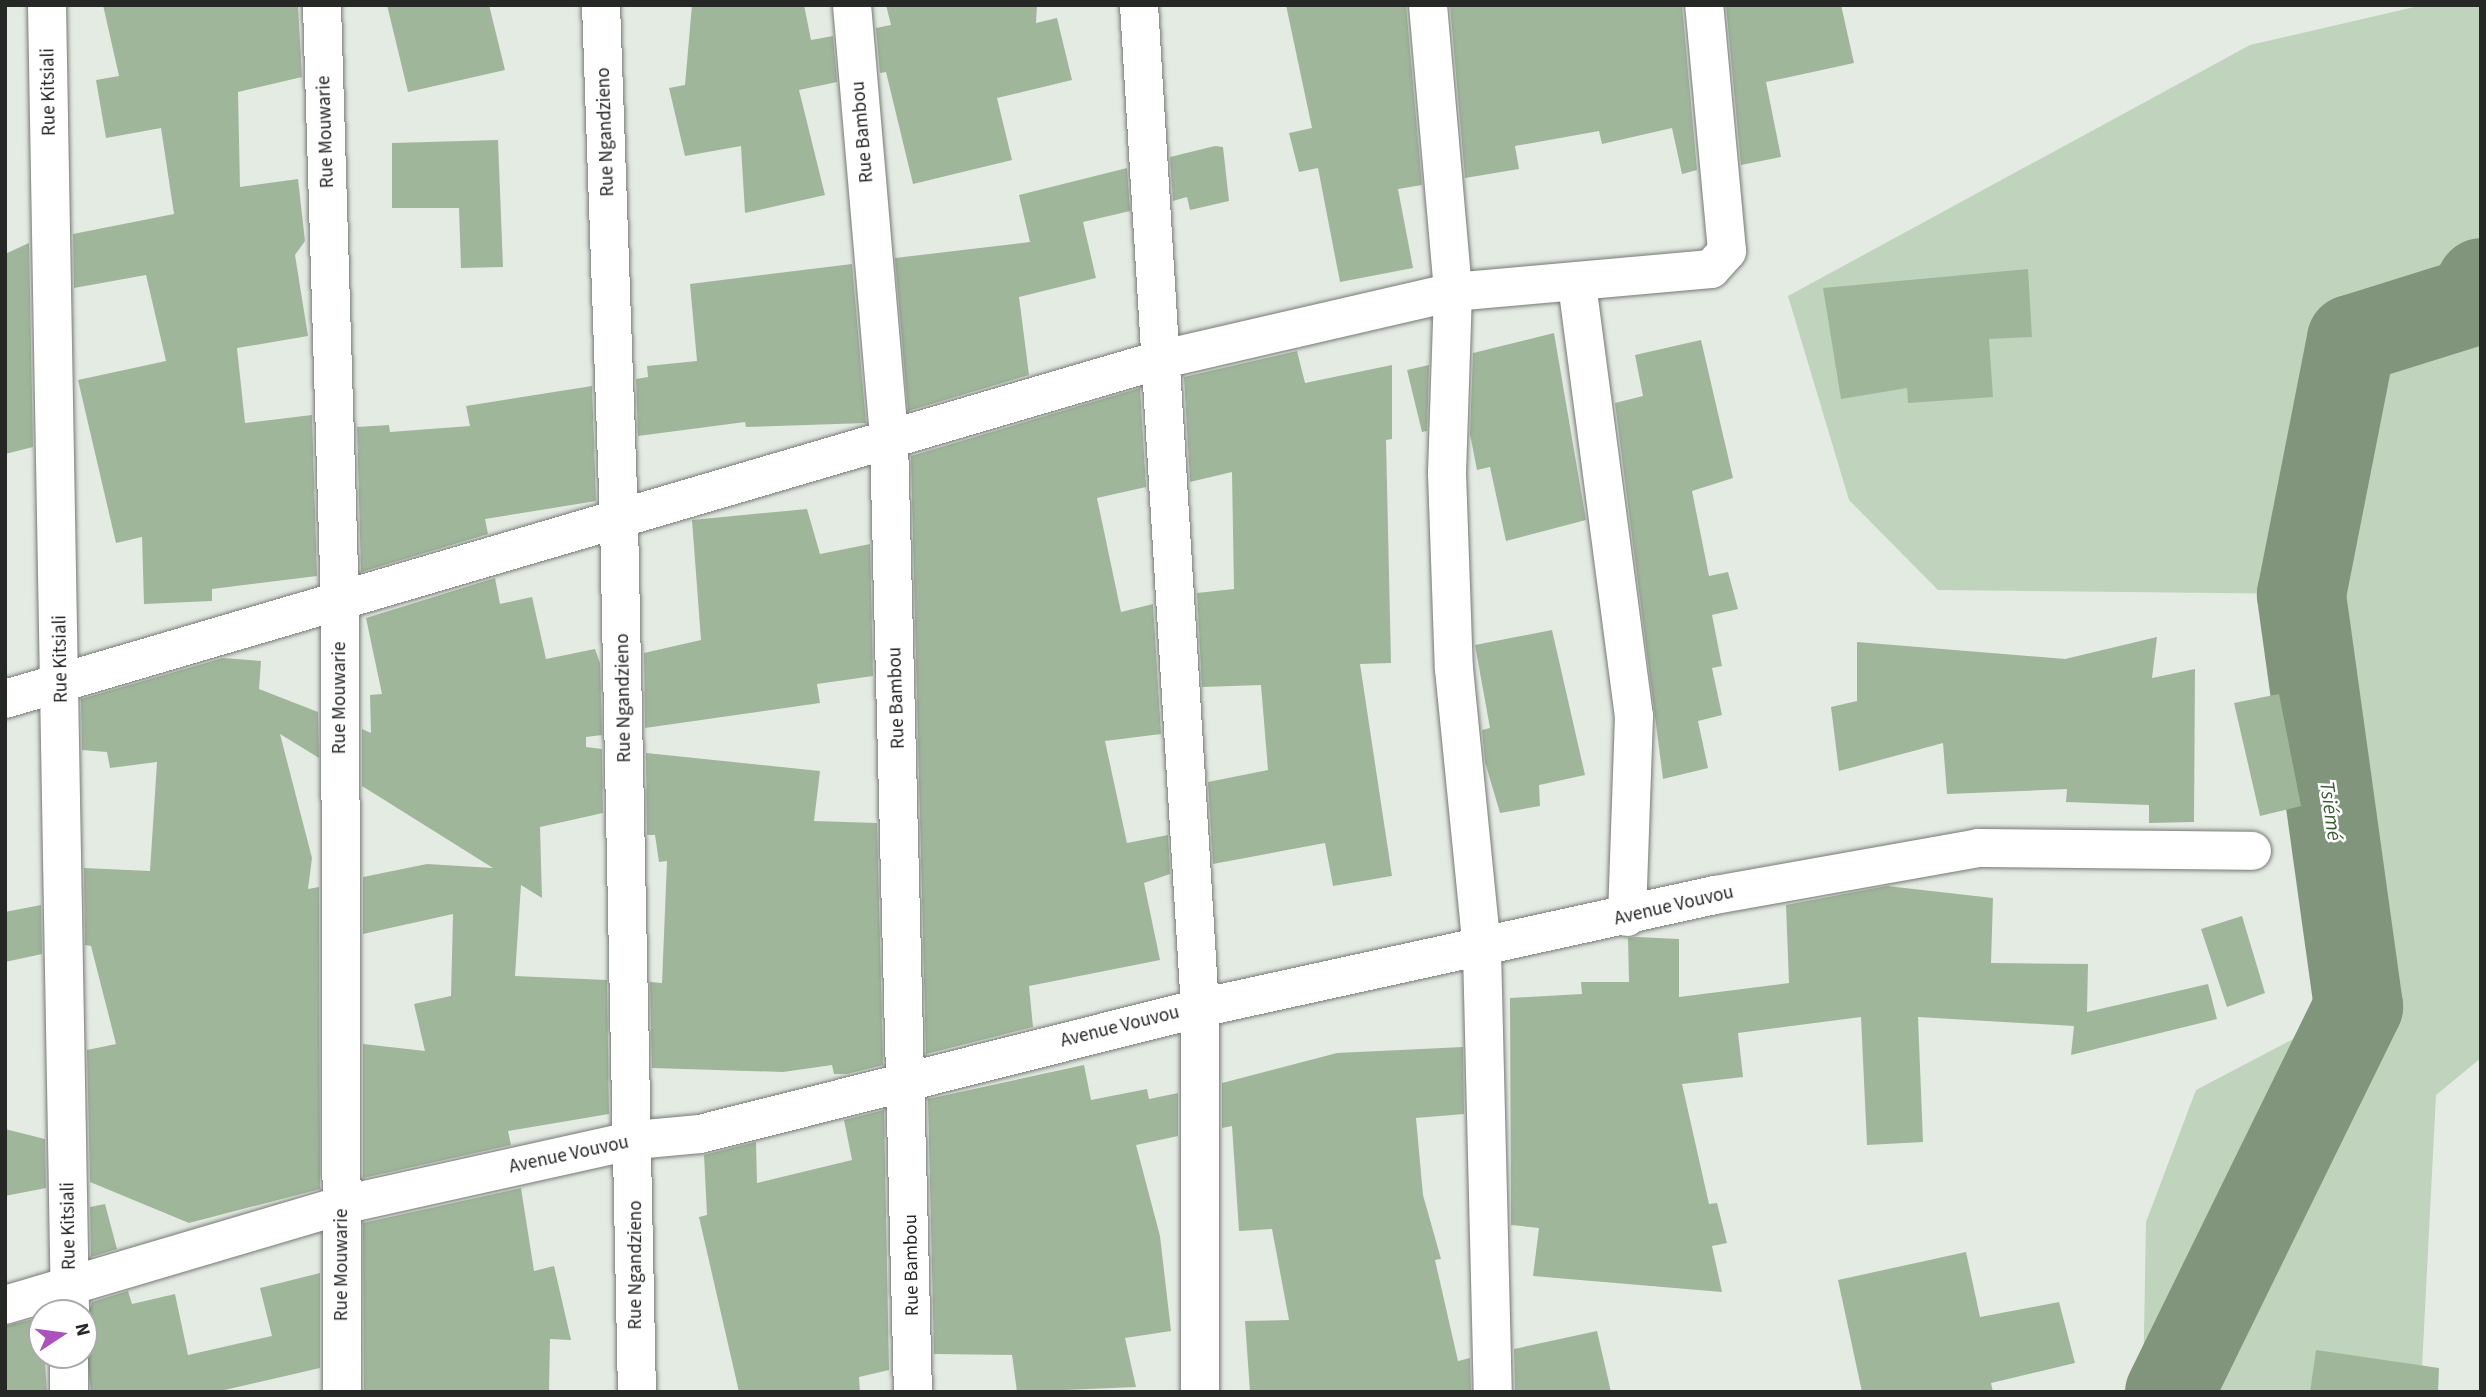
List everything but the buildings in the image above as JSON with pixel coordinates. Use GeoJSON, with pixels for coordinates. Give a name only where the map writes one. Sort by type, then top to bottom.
{"type":"FeatureCollection","features":[{"type":"Feature","properties":{"kind":"street","name":"Rue Kitsiali"},"geometry":{"type":"LineString","coordinates":[[47,5],[70,1299]]}},
{"type":"Feature","properties":{"kind":"street","name":"Rue Mouwarie"},"geometry":{"type":"LineString","coordinates":[[322,5],[340,604],[342,1392]]}},
{"type":"Feature","properties":{"kind":"street","name":"Rue Ngandzieno"},"geometry":{"type":"LineString","coordinates":[[601,5],[620,522],[635,1140],[637,1392]]}},
{"type":"Feature","properties":{"kind":"street","name":"Rue Bambou"},"geometry":{"type":"LineString","coordinates":[[852,5],[889,440],[910,1079],[913,1392]]}},
{"type":"Feature","properties":{"kind":"street"},"geometry":{"type":"LineString","coordinates":[[1139,5],[1200,1008],[1200,1392]]}},
{"type":"Feature","properties":{"kind":"street"},"geometry":{"type":"LineString","coordinates":[[1428,5],[1453,292],[1447,473],[1454,669],[1482,951],[1493,1392]]}},
{"type":"Feature","properties":{"kind":"street"},"geometry":{"type":"LineString","coordinates":[[5,699],[620,522],[1159,360],[1453,292],[1577,284],[1711,269],[1727,251],[1704,5]]}},
{"type":"Feature","properties":{"kind":"street"},"geometry":{"type":"LineString","coordinates":[[1577,284],[1634,716],[1627,917]]}},
{"type":"Feature","properties":{"kind":"street","name":"Avenue Vouvou"},"geometry":{"type":"LineString","coordinates":[[76,1299],[342,1205],[635,1140],[700,1134],[1200,1008],[1482,951],[1627,917],[1978,848],[2252,851]]}},
{"type":"Feature","properties":{"kind":"street","name":"Avenue Vouvou"},"geometry":{"type":"LineString","coordinates":[[5,1305],[28,1304]]}},
{"type":"Feature","properties":{"kind":"street"},"geometry":{"type":"LineString","coordinates":[[69,1369],[69,1392]]}},
{"type":"Feature","properties":{"kind":"green space"},"geometry":{"type":"Polygon","coordinates":[[[2423,5],[2481,5],[2481,1058],[2436,1095],[2422,1368],[2412,1392],[2143,1392],[2146,1222],[2196,1090],[2358,1005],[2301,594],[1938,590],[1849,500],[1788,296],[2250,45],[2423,5]]]}},
{"type":"Feature","properties":{"kind":"waterway","name":"Tsiémé"},"geometry":{"type":"LineString","coordinates":[[2169,1392],[2358,1006],[2301,594],[2351,339],[2469,302],[2481,282]]}}]}
